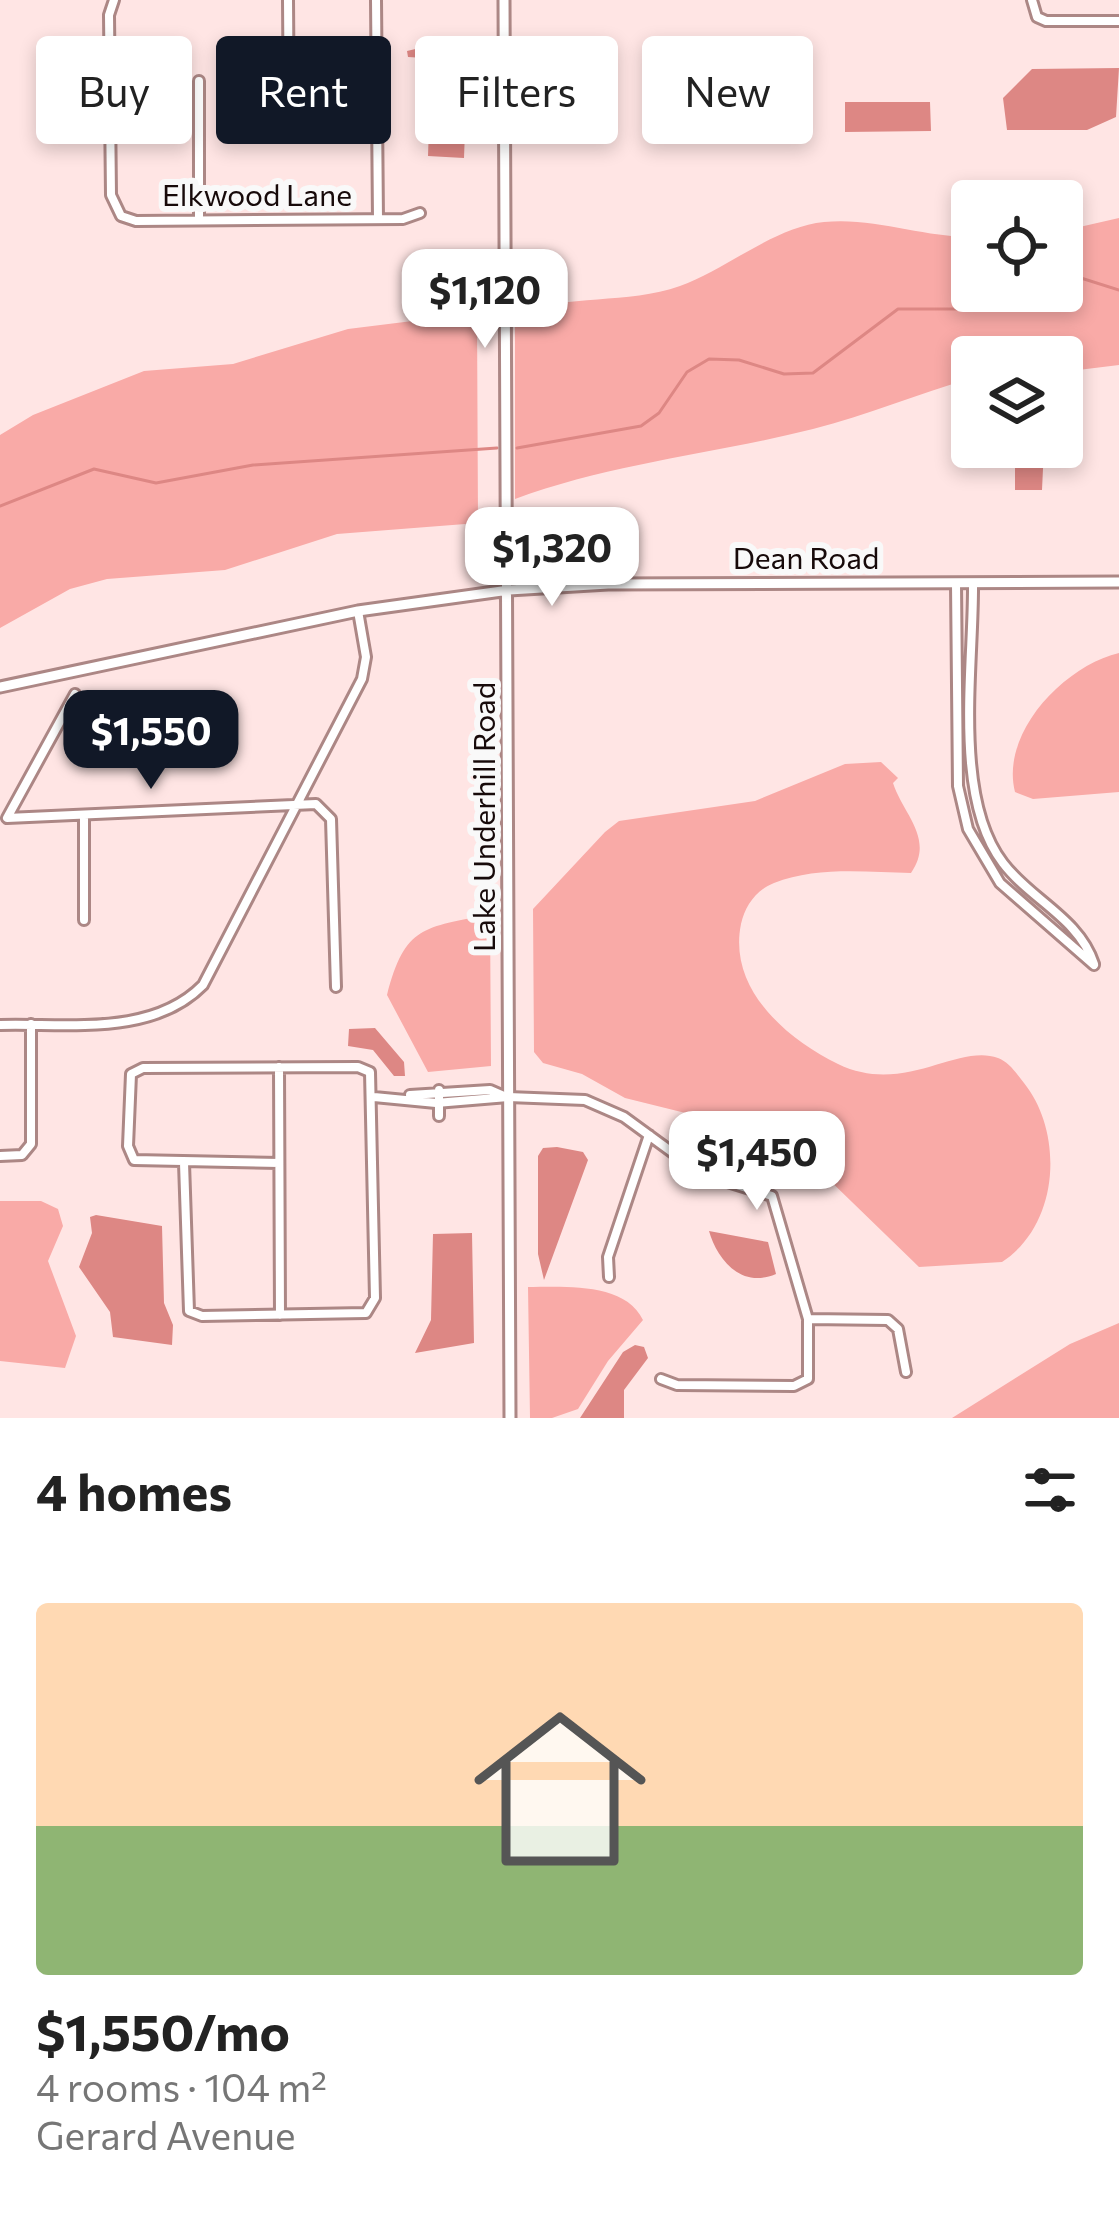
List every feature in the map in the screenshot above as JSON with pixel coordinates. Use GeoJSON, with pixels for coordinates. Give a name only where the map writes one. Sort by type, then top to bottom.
{"type":"FeatureCollection","features":[{"type":"Feature","properties":{"kind":"street","name":"Elkwood Lane"},"geometry":{"type":"LineString","coordinates":[[114,0],[109,22],[111,199],[118,214],[136,221],[378,219],[420,213]]}},
{"type":"Feature","properties":{"kind":"street"},"geometry":{"type":"LineString","coordinates":[[288,0],[288,36]]}},
{"type":"Feature","properties":{"kind":"street"},"geometry":{"type":"LineString","coordinates":[[376,0],[378,219]]}},
{"type":"Feature","properties":{"kind":"street","name":"Lake Underhill Road"},"geometry":{"type":"LineString","coordinates":[[504,0],[510,1418]]}},
{"type":"Feature","properties":{"kind":"street"},"geometry":{"type":"LineString","coordinates":[[1032,0],[1036,17],[1046,21],[1119,21]]}},
{"type":"Feature","properties":{"kind":"street"},"geometry":{"type":"LineString","coordinates":[[199,81],[199,220]]}},
{"type":"Feature","properties":{"kind":"street","name":"Dean Road"},"geometry":{"type":"LineString","coordinates":[[0,687],[358,611],[509,590],[608,584],[1119,582]]}},
{"type":"Feature","properties":{"kind":"street"},"geometry":{"type":"LineString","coordinates":[[956,584],[958,786],[968,830],[1000,883],[1094,965],[1083,937],[1000,859],[978,813],[972,758],[973,584]]}},
{"type":"Feature","properties":{"kind":"street"},"geometry":{"type":"LineString","coordinates":[[0,1025],[141,1019],[194,995],[220,961],[364,674],[358,611]]}},
{"type":"Feature","properties":{"kind":"street"},"geometry":{"type":"LineString","coordinates":[[75,694],[7,818],[316,804],[330,814],[336,987]]}},
{"type":"Feature","properties":{"kind":"street"},"geometry":{"type":"LineString","coordinates":[[84,817],[84,920]]}},
{"type":"Feature","properties":{"kind":"street"},"geometry":{"type":"LineString","coordinates":[[0,1156],[22,1155],[32,1144],[31,1024]]}},
{"type":"Feature","properties":{"kind":"street"},"geometry":{"type":"LineString","coordinates":[[279,1067],[280,1316]]}},
{"type":"Feature","properties":{"kind":"street"},"geometry":{"type":"LineString","coordinates":[[184,1163],[188,1309],[202,1316],[362,1315],[373,1306],[374,1079],[363,1068],[143,1068],[130,1074],[130,1155],[144,1163],[184,1163],[279,1163]]}},
{"type":"Feature","properties":{"kind":"street"},"geometry":{"type":"LineString","coordinates":[[404,1097],[439,1090],[493,1090],[508,1097]]}},
{"type":"Feature","properties":{"kind":"street"},"geometry":{"type":"LineString","coordinates":[[439,1090],[439,1116]]}},
{"type":"Feature","properties":{"kind":"street"},"geometry":{"type":"LineString","coordinates":[[374,1097],[439,1103],[508,1097],[596,1103],[709,1178],[774,1199],[808,1319],[810,1372],[800,1385],[676,1385],[661,1379]]}},
{"type":"Feature","properties":{"kind":"street"},"geometry":{"type":"LineString","coordinates":[[609,1277],[608,1258],[649,1135]]}},
{"type":"Feature","properties":{"kind":"street"},"geometry":{"type":"LineString","coordinates":[[808,1319],[888,1320],[898,1329],[906,1372]]}},
{"type":"Feature","properties":{"kind":"shaded area"},"geometry":{"type":"Polygon","coordinates":[[[1119,68],[1116,117],[1087,130],[1007,130],[1003,98],[1032,69],[1119,68]]]}},
{"type":"Feature","properties":{"kind":"shaded area"},"geometry":{"type":"Polygon","coordinates":[[[845,102],[930,102],[931,131],[845,132],[845,102]]]}},
{"type":"Feature","properties":{"kind":"shaded area"},"geometry":{"type":"Polygon","coordinates":[[[428,144],[465,144],[464,158],[428,156],[428,144]]]}},
{"type":"Feature","properties":{"kind":"shaded area"},"geometry":{"type":"Polygon","coordinates":[[[1119,218],[1119,365],[1083,369],[1083,336],[951,336],[951,385],[813,429],[589,476],[515,499],[515,315],[556,304],[660,292],[698,279],[805,225],[843,221],[951,235],[951,312],[1083,312],[1083,226],[1119,218]]]}},
{"type":"Feature","properties":{"kind":"shaded area"},"geometry":{"type":"Polygon","coordinates":[[[477,313],[478,523],[337,534],[225,570],[107,579],[70,589],[0,628],[0,435],[33,415],[144,371],[233,364],[348,329],[477,313]]]}},
{"type":"Feature","properties":{"kind":"shaded area"},"geometry":{"type":"Polygon","coordinates":[[[1015,468],[1043,468],[1042,490],[1015,490],[1015,468]]]}},
{"type":"Feature","properties":{"kind":"shaded area"},"geometry":{"type":"Polygon","coordinates":[[[1119,653],[1119,792],[1033,799],[1015,792],[1017,747],[1041,705],[1077,672],[1119,653]]]}},
{"type":"Feature","properties":{"kind":"shaded area"},"geometry":{"type":"Polygon","coordinates":[[[881,762],[898,778],[893,783],[918,838],[918,861],[911,873],[824,872],[768,886],[752,899],[743,917],[739,947],[743,969],[752,990],[781,1025],[838,1064],[885,1074],[982,1055],[998,1058],[1013,1069],[1037,1103],[1046,1127],[1050,1177],[1036,1225],[1002,1262],[919,1267],[819,1170],[762,1132],[625,1098],[582,1074],[543,1063],[534,1052],[533,909],[605,832],[619,821],[755,801],[845,764],[881,762]]]}},
{"type":"Feature","properties":{"kind":"shaded area"},"geometry":{"type":"Polygon","coordinates":[[[490,914],[491,1066],[428,1072],[387,995],[394,972],[401,955],[420,934],[490,914]]]}},
{"type":"Feature","properties":{"kind":"shaded area"},"geometry":{"type":"Polygon","coordinates":[[[375,1028],[404,1062],[405,1076],[394,1076],[373,1050],[348,1046],[349,1029],[375,1028]]]}},
{"type":"Feature","properties":{"kind":"shaded area"},"geometry":{"type":"Polygon","coordinates":[[[543,1148],[583,1152],[588,1160],[544,1280],[538,1254],[538,1156],[543,1148]]]}},
{"type":"Feature","properties":{"kind":"shaded area"},"geometry":{"type":"Polygon","coordinates":[[[0,1201],[41,1201],[58,1209],[63,1226],[48,1261],[76,1336],[65,1368],[0,1361],[0,1201]]]}},
{"type":"Feature","properties":{"kind":"shaded area"},"geometry":{"type":"Polygon","coordinates":[[[90,1217],[162,1226],[164,1303],[173,1325],[172,1345],[113,1337],[110,1312],[79,1267],[92,1233],[90,1217]]]}},
{"type":"Feature","properties":{"kind":"shaded area"},"geometry":{"type":"Polygon","coordinates":[[[709,1231],[768,1242],[776,1274],[751,1278],[740,1274],[717,1251],[709,1231]]]}},
{"type":"Feature","properties":{"kind":"shaded area"},"geometry":{"type":"Polygon","coordinates":[[[472,1233],[474,1343],[415,1353],[431,1320],[433,1234],[472,1233]]]}},
{"type":"Feature","properties":{"kind":"shaded area"},"geometry":{"type":"Polygon","coordinates":[[[528,1287],[608,1293],[634,1308],[643,1320],[608,1361],[578,1409],[552,1418],[530,1418],[528,1287]]]}},
{"type":"Feature","properties":{"kind":"shaded area"},"geometry":{"type":"Polygon","coordinates":[[[1119,1323],[1119,1418],[952,1418],[1070,1344],[1119,1323]]]}},
{"type":"Feature","properties":{"kind":"shaded area"},"geometry":{"type":"Polygon","coordinates":[[[635,1345],[644,1347],[648,1358],[624,1390],[624,1418],[580,1418],[623,1352],[635,1345]]]}},
{"type":"Feature","properties":{"kind":"waterway"},"geometry":{"type":"LineString","coordinates":[[1083,279],[1119,290]]}},
{"type":"Feature","properties":{"kind":"waterway"},"geometry":{"type":"LineString","coordinates":[[517,448],[641,426],[659,413],[687,372],[709,359],[739,360],[784,374],[813,373],[898,309],[951,309]]}},
{"type":"Feature","properties":{"kind":"waterway"},"geometry":{"type":"LineString","coordinates":[[0,506],[94,469],[156,483],[253,465],[497,448]]}}]}
